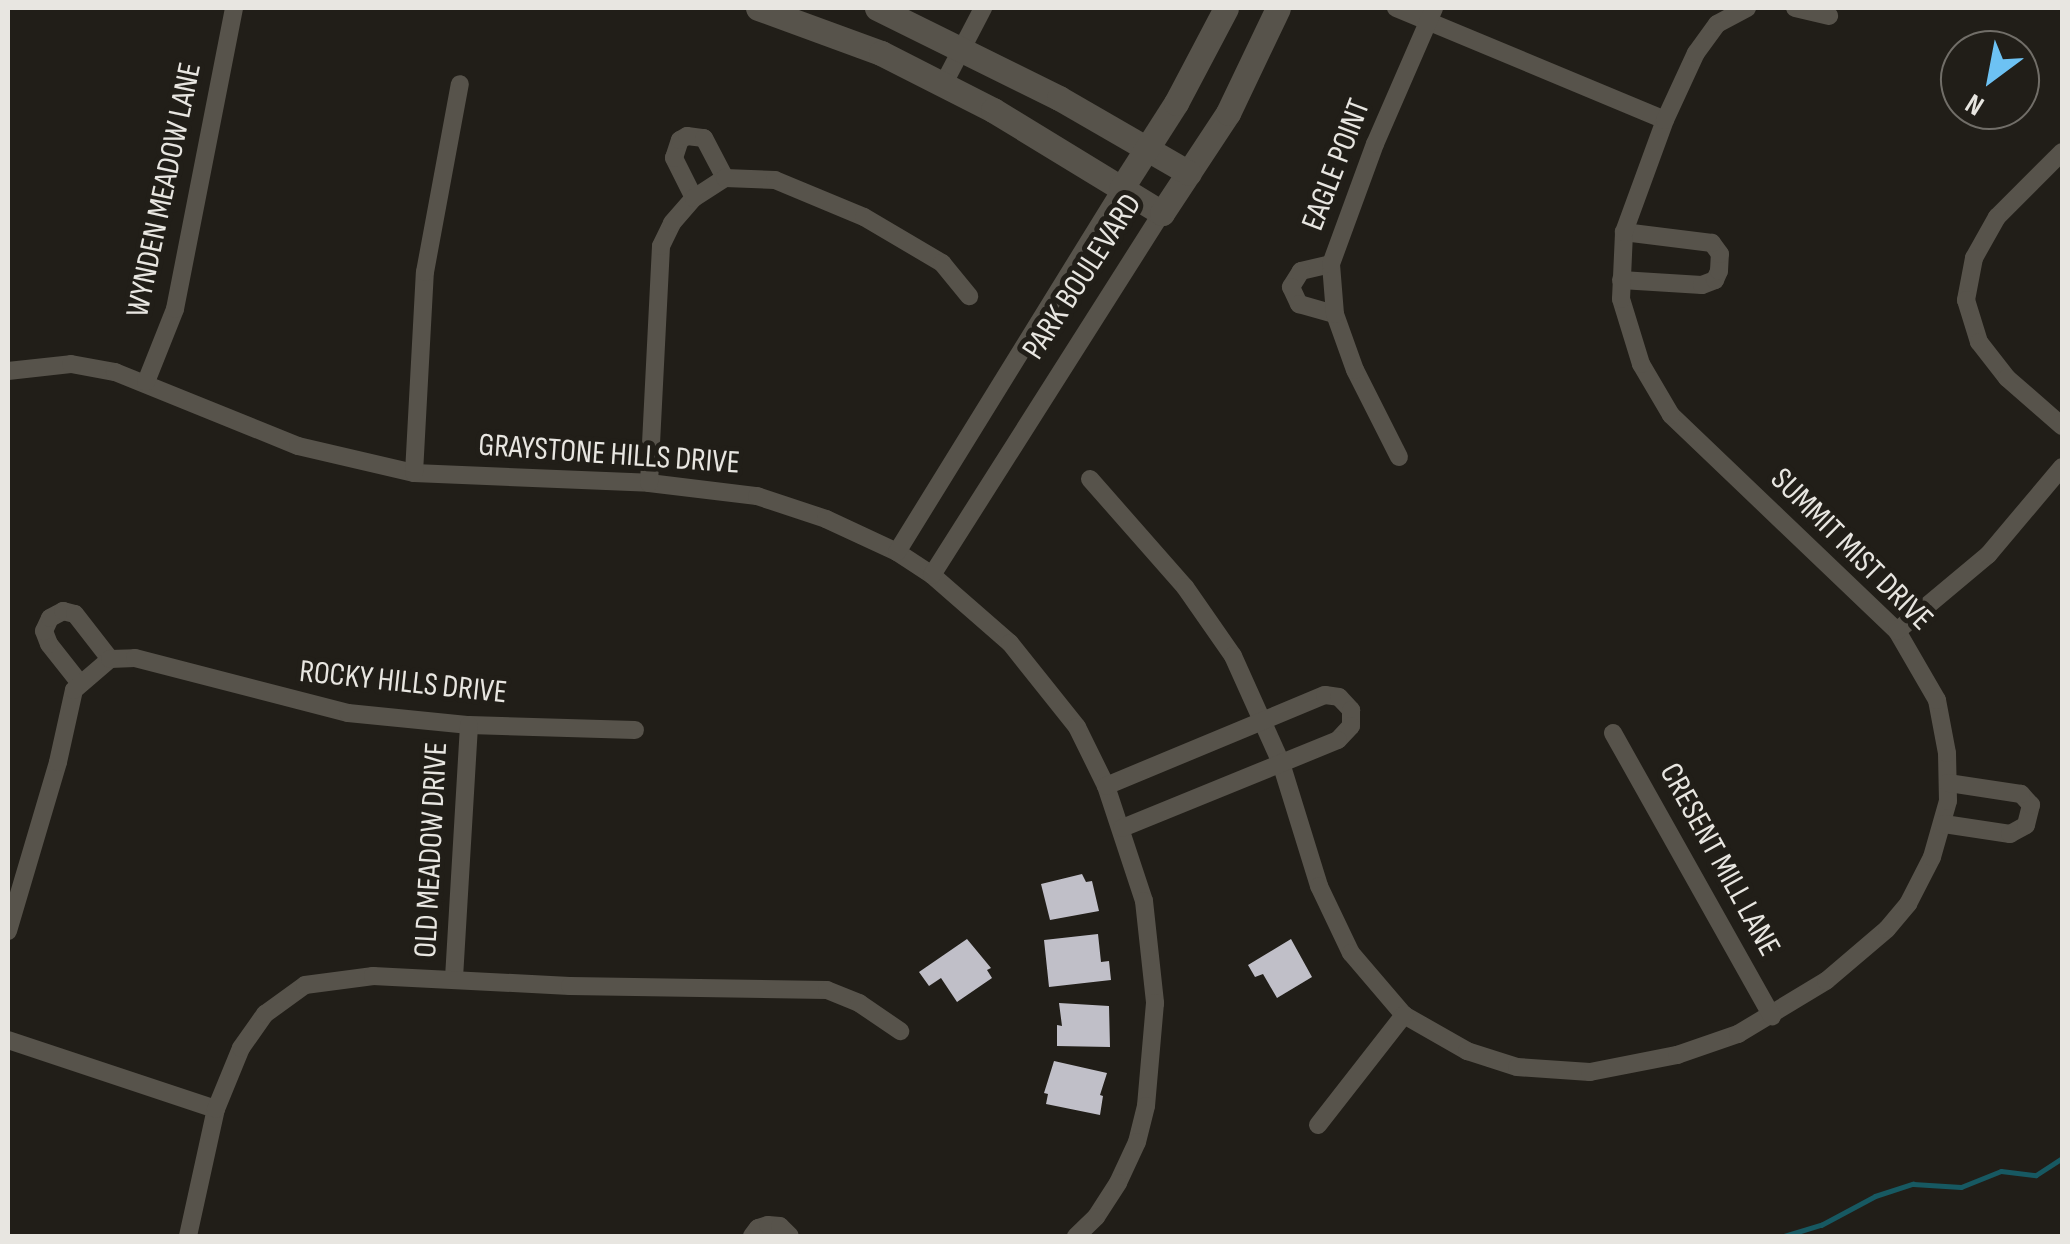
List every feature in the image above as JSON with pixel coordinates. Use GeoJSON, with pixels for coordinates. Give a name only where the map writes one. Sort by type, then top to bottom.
{"type":"FeatureCollection","features":[{"type":"Feature","properties":{"kind":"street","name":"WYNDEN MEADOW LANE"},"geometry":{"type":"LineString","coordinates":[[146,382],[175,309],[234,8]]}},
{"type":"Feature","properties":{"kind":"street"},"geometry":{"type":"LineString","coordinates":[[758,8],[881,53],[943,84],[1162,213]]}},
{"type":"Feature","properties":{"kind":"street"},"geometry":{"type":"LineString","coordinates":[[877,8],[964,47],[1189,174]]}},
{"type":"Feature","properties":{"kind":"street"},"geometry":{"type":"LineString","coordinates":[[943,84],[983,8]]}},
{"type":"Feature","properties":{"kind":"street","name":"PARK BOULEVARD"},"geometry":{"type":"LineString","coordinates":[[897,552],[1176,103],[1226,8]]}},
{"type":"Feature","properties":{"kind":"street","name":"PARK BOULEVARD"},"geometry":{"type":"LineString","coordinates":[[932,575],[1228,113],[1278,8]]}},
{"type":"Feature","properties":{"kind":"street"},"geometry":{"type":"LineString","coordinates":[[1396,8],[1431,15],[1664,120]]}},
{"type":"Feature","properties":{"kind":"street","name":"SUMMIT MIST DRIVE"},"geometry":{"type":"LineString","coordinates":[[1090,479],[1185,587],[1232,656],[1281,763],[1319,886],[1351,953],[1404,1015],[1467,1052],[1517,1067],[1590,1072],[1677,1055],[1738,1034],[1826,982],[1887,929],[1908,904],[1944,824],[1948,783],[1936,700],[1897,632],[1671,415],[1640,364],[1621,299],[1624,232],[1664,120],[1696,53],[1717,24],[1747,8]]}},
{"type":"Feature","properties":{"kind":"street"},"geometry":{"type":"LineString","coordinates":[[1795,8],[1829,16]]}},
{"type":"Feature","properties":{"kind":"street","name":"EAGLE POINT"},"geometry":{"type":"LineString","coordinates":[[1398,457],[1355,370],[1335,314],[1330,264],[1431,15]]}},
{"type":"Feature","properties":{"kind":"street"},"geometry":{"type":"LineString","coordinates":[[414,473],[425,272],[460,84]]}},
{"type":"Feature","properties":{"kind":"street"},"geometry":{"type":"LineString","coordinates":[[694,198],[674,158],[680,140],[687,136],[704,138],[724,178]]}},
{"type":"Feature","properties":{"kind":"street"},"geometry":{"type":"LineString","coordinates":[[2062,152],[1997,217],[1974,258],[1966,300],[1979,342],[2007,378],[2062,426]]}},
{"type":"Feature","properties":{"kind":"street"},"geometry":{"type":"LineString","coordinates":[[648,482],[661,246],[672,224],[694,198],[724,178],[775,180],[864,218],[942,263],[969,296]]}},
{"type":"Feature","properties":{"kind":"street"},"geometry":{"type":"LineString","coordinates":[[1621,280],[1702,285],[1715,280],[1719,270],[1720,254],[1712,243],[1624,232]]}},
{"type":"Feature","properties":{"kind":"street"},"geometry":{"type":"LineString","coordinates":[[1330,264],[1301,271],[1291,286],[1299,304],[1335,314]]}},
{"type":"Feature","properties":{"kind":"street","name":"GRAYSTONE HILLS DRIVE"},"geometry":{"type":"LineString","coordinates":[[8,371],[71,364],[146,382],[298,446],[414,473],[648,482],[758,496],[826,519],[897,552],[932,575],[1010,643],[1077,728],[1106,786],[1144,900],[1153,960],[1153,1050],[1137,1142],[1118,1184],[1096,1217],[1076,1236]]}},
{"type":"Feature","properties":{"kind":"street"},"geometry":{"type":"LineString","coordinates":[[1897,632],[1988,555],[2062,467]]}},
{"type":"Feature","properties":{"kind":"street"},"geometry":{"type":"LineString","coordinates":[[8,931],[79,682],[110,659],[75,614],[62,611],[50,618],[44,631],[48,644],[79,682]]}},
{"type":"Feature","properties":{"kind":"street","name":"ROCKY HILLS DRIVE"},"geometry":{"type":"LineString","coordinates":[[110,659],[135,658],[348,713],[469,725],[635,730]]}},
{"type":"Feature","properties":{"kind":"street"},"geometry":{"type":"LineString","coordinates":[[1106,786],[1325,695],[1340,697],[1351,710],[1352,726],[1338,740],[1122,828]]}},
{"type":"Feature","properties":{"kind":"street","name":"OLD MEADOW DRIVE"},"geometry":{"type":"LineString","coordinates":[[454,978],[469,725]]}},
{"type":"Feature","properties":{"kind":"street","name":"CRESENT MILL LANE"},"geometry":{"type":"LineString","coordinates":[[1613,733],[1772,1016]]}},
{"type":"Feature","properties":{"kind":"street"},"geometry":{"type":"LineString","coordinates":[[1944,824],[2010,834],[2026,824],[2030,805],[2021,794],[1948,783]]}},
{"type":"Feature","properties":{"kind":"street"},"geometry":{"type":"LineString","coordinates":[[188,1236],[216,1109],[250,1030],[305,985],[328,978],[373,976],[570,986],[827,990],[860,1003],[900,1031]]}},
{"type":"Feature","properties":{"kind":"street"},"geometry":{"type":"LineString","coordinates":[[1318,1125],[1404,1015]]}},
{"type":"Feature","properties":{"kind":"street"},"geometry":{"type":"LineString","coordinates":[[8,1040],[216,1109]]}},
{"type":"Feature","properties":{"kind":"street"},"geometry":{"type":"LineString","coordinates":[[752,1236],[768,1225],[780,1226],[790,1236]]}},
{"type":"Feature","properties":{"kind":"building"},"geometry":{"type":"Polygon","coordinates":[[[1082,874],[1086,882],[1092,881],[1099,911],[1050,920],[1041,884],[1082,874]]]}},
{"type":"Feature","properties":{"kind":"building"},"geometry":{"type":"Polygon","coordinates":[[[1098,934],[1101,962],[1109,961],[1111,980],[1049,987],[1044,940],[1098,934]]]}},
{"type":"Feature","properties":{"kind":"building"},"geometry":{"type":"Polygon","coordinates":[[[967,939],[991,968],[987,970],[992,978],[957,1002],[941,978],[929,986],[919,972],[967,939]]]}},
{"type":"Feature","properties":{"kind":"building"},"geometry":{"type":"Polygon","coordinates":[[[1291,939],[1312,977],[1277,998],[1263,974],[1255,977],[1248,965],[1291,939]]]}},
{"type":"Feature","properties":{"kind":"building"},"geometry":{"type":"Polygon","coordinates":[[[1059,1003],[1109,1006],[1110,1047],[1057,1046],[1057,1025],[1062,1026],[1059,1003]]]}},
{"type":"Feature","properties":{"kind":"building"},"geometry":{"type":"Polygon","coordinates":[[[1054,1061],[1107,1073],[1100,1095],[1100,1115],[1046,1104],[1048,1094],[1044,1093],[1054,1061]]]}},
{"type":"Feature","properties":{"kind":"waterway"},"geometry":{"type":"LineString","coordinates":[[1784,1236],[1821,1225],[1875,1196],[1913,1184],[1961,1187],[2001,1171],[2036,1175],[2062,1158]]}}]}
